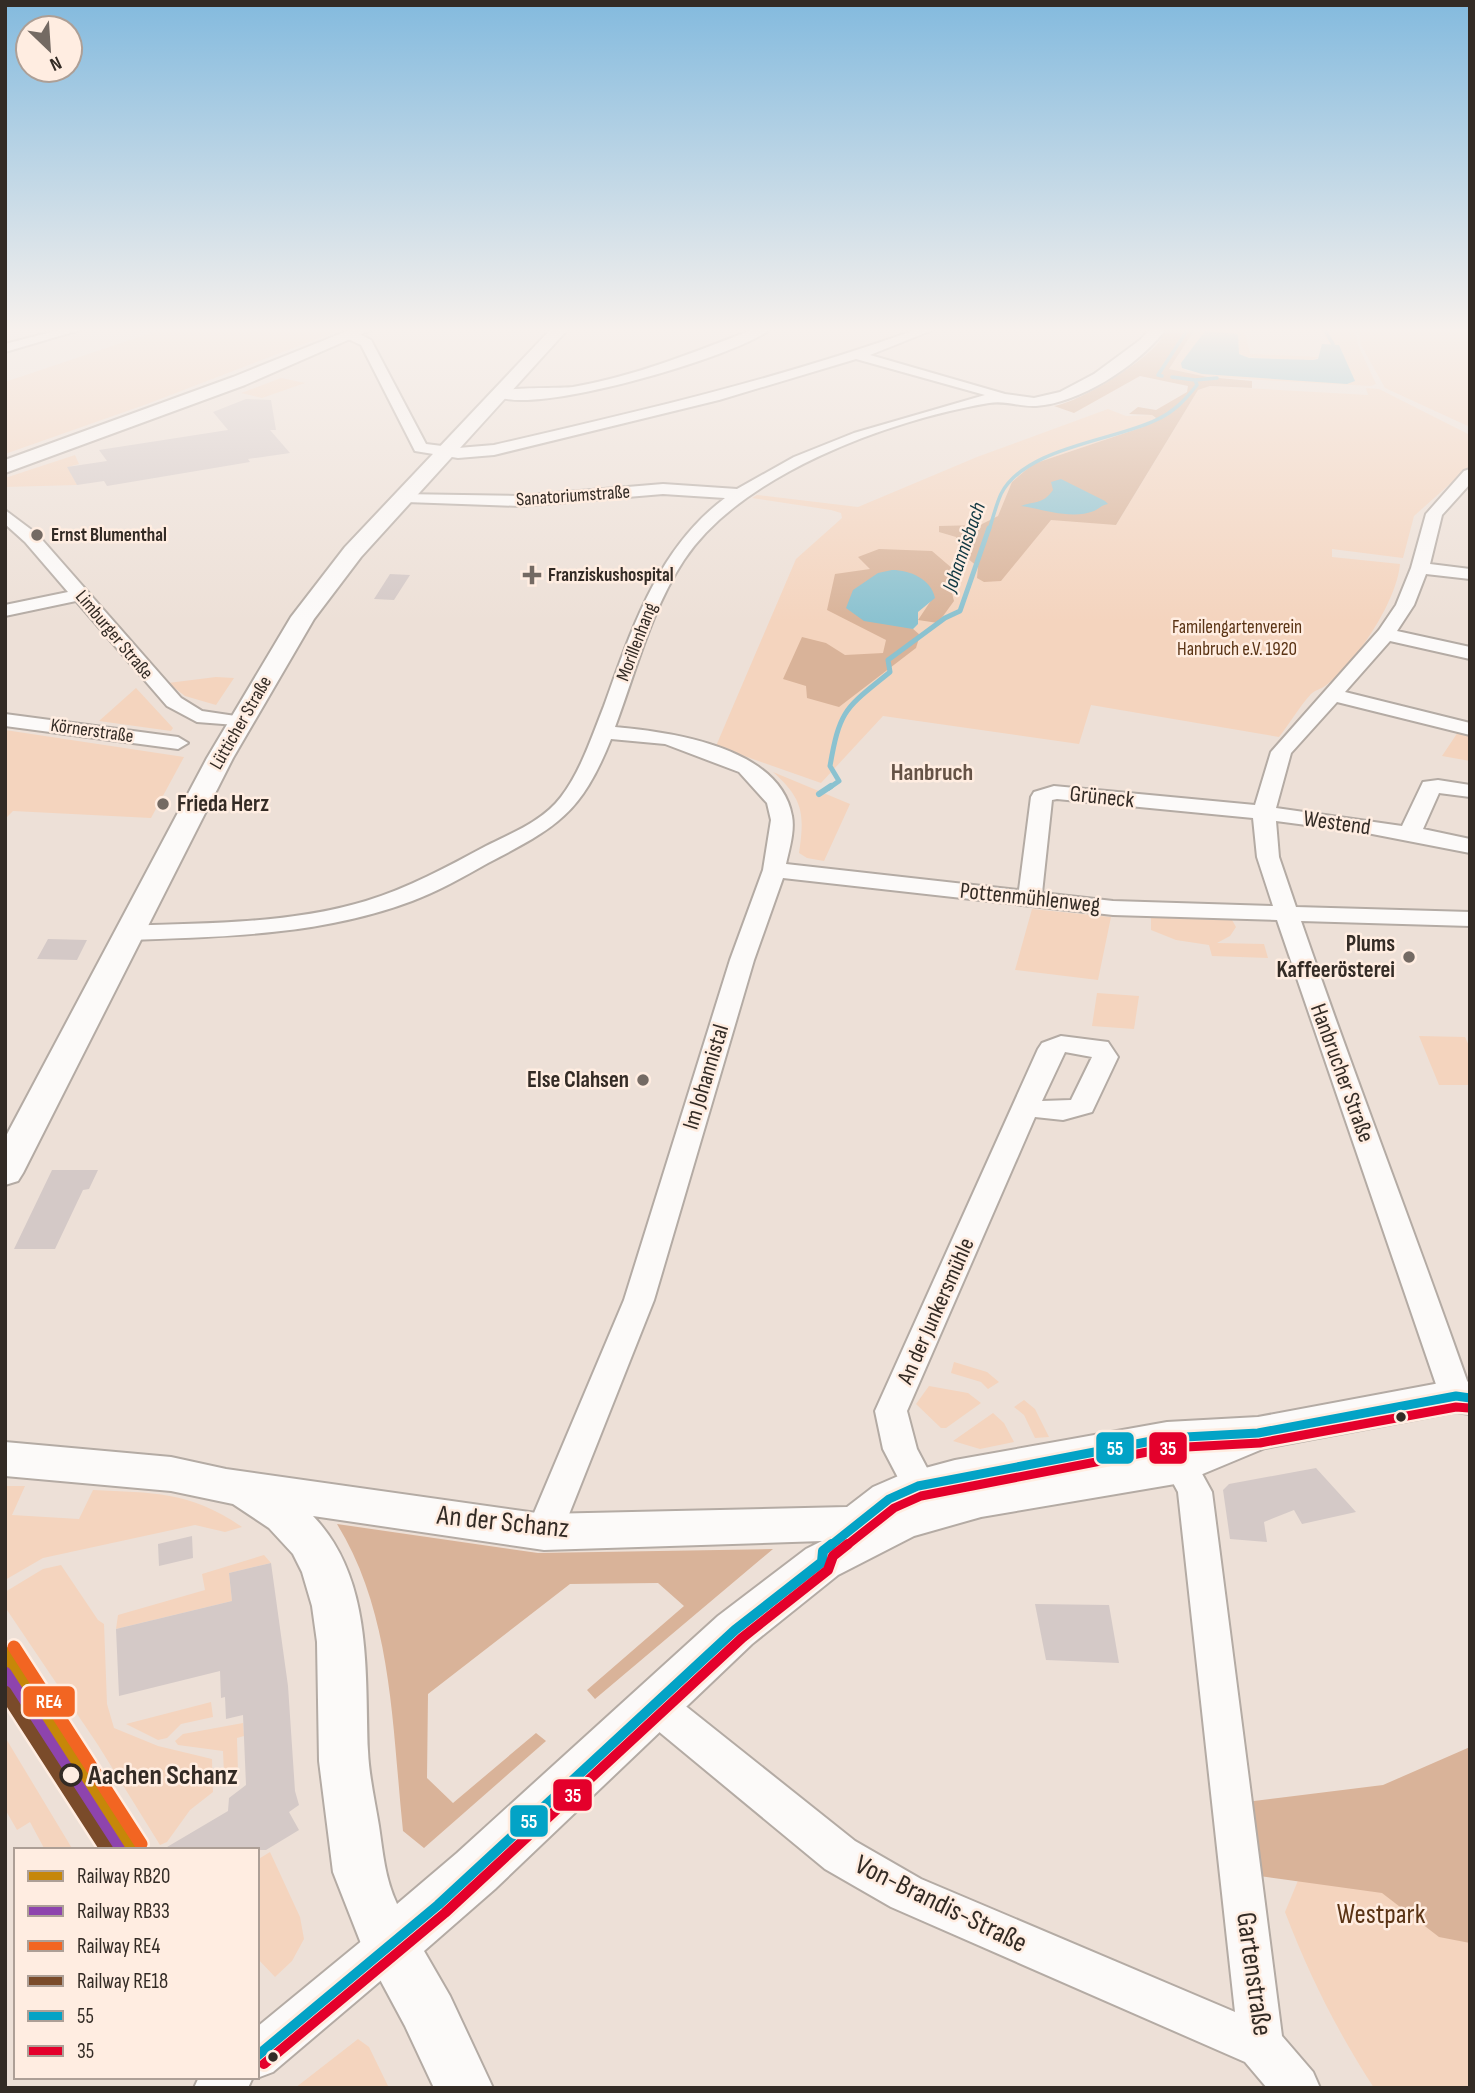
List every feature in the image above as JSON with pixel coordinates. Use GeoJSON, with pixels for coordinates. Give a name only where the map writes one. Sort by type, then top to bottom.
{"type":"FeatureCollection","features":[{"type":"Feature","properties":{"kind":"main road"},"geometry":{"type":"LineString","coordinates":[[5,467],[116,427]]}},
{"type":"Feature","properties":{"kind":"main road","name":"Lütticher Straße"},"geometry":{"type":"LineString","coordinates":[[5,1173],[128,933],[242,722],[318,596],[472,427]]}},
{"type":"Feature","properties":{"kind":"main road"},"geometry":{"type":"LineString","coordinates":[[390,1945],[467,1880],[735,1630],[873,1521],[981,1500],[1258,1433],[1465,1393]]}},
{"type":"Feature","properties":{"kind":"main road","name":"An der Schanz"},"geometry":{"type":"LineString","coordinates":[[5,1459],[113,1466],[226,1486],[544,1532],[873,1521]]}},
{"type":"Feature","properties":{"kind":"main road","name":"An der Schanz"},"geometry":{"type":"LineString","coordinates":[[226,1486],[261,1500],[300,1528],[315,1546],[327,1573],[338,1631],[344,1689],[343,1755],[360,1877],[390,1945],[425,2007],[464,2088]]}},
{"type":"Feature","properties":{"kind":"street"},"geometry":{"type":"LineString","coordinates":[[409,427],[420,448],[448,453],[494,450],[591,427]]}},
{"type":"Feature","properties":{"kind":"street","name":"Morillenhang"},"geometry":{"type":"LineString","coordinates":[[128,933],[325,918],[401,898],[545,823],[568,802],[603,732],[657,587],[669,566],[695,533],[740,494],[773,473],[855,436],[883,427]]}},
{"type":"Feature","properties":{"kind":"street","name":"Hanbrucher Straße"},"geometry":{"type":"LineString","coordinates":[[1465,1393],[1331,1045],[1268,857],[1264,813],[1282,752],[1386,634],[1405,605],[1420,568],[1434,514],[1470,474]]}},
{"type":"Feature","properties":{"kind":"street","name":"Sanatoriumstraße"},"geometry":{"type":"LineString","coordinates":[[406,497],[520,501],[663,489],[740,494]]}},
{"type":"Feature","properties":{"kind":"street","name":"Limburger Straße"},"geometry":{"type":"LineString","coordinates":[[5,516],[31,538],[174,702],[197,716],[242,722]]}},
{"type":"Feature","properties":{"kind":"street"},"geometry":{"type":"LineString","coordinates":[[5,544],[31,538]]}},
{"type":"Feature","properties":{"kind":"street"},"geometry":{"type":"LineString","coordinates":[[1420,568],[1470,574]]}},
{"type":"Feature","properties":{"kind":"street"},"geometry":{"type":"LineString","coordinates":[[5,611],[81,594]]}},
{"type":"Feature","properties":{"kind":"street"},"geometry":{"type":"LineString","coordinates":[[1386,634],[1470,653]]}},
{"type":"Feature","properties":{"kind":"street"},"geometry":{"type":"LineString","coordinates":[[1334,695],[1470,729]]}},
{"type":"Feature","properties":{"kind":"street","name":"Körnerstraße"},"geometry":{"type":"LineString","coordinates":[[5,720],[178,743]]}},
{"type":"Feature","properties":{"kind":"street","name":"Im Johannistal"},"geometry":{"type":"LineString","coordinates":[[544,1532],[639,1300],[742,960],[774,870],[782,820],[778,803],[764,784],[746,768],[706,750],[667,738],[603,732]]}},
{"type":"Feature","properties":{"kind":"street"},"geometry":{"type":"LineString","coordinates":[[1410,833],[1431,788],[1438,786],[1470,791]]}},
{"type":"Feature","properties":{"kind":"street","name":"Grüneck"},"geometry":{"type":"LineString","coordinates":[[1030,898],[1042,797],[1054,792],[1264,813]]}},
{"type":"Feature","properties":{"kind":"street","name":"Westend"},"geometry":{"type":"LineString","coordinates":[[1264,813],[1410,833],[1470,846]]}},
{"type":"Feature","properties":{"kind":"street","name":"Pottenmühlenweg"},"geometry":{"type":"LineString","coordinates":[[774,870],[1113,908],[1470,919]]}},
{"type":"Feature","properties":{"kind":"street","name":"An der Junkersmühle"},"geometry":{"type":"LineString","coordinates":[[873,1521],[900,1449],[891,1411],[1025,1108]]}},
{"type":"Feature","properties":{"kind":"street","name":"Gartenstraße"},"geometry":{"type":"LineString","coordinates":[[1174,1452],[1195,1492],[1261,2046],[1297,2088]]}},
{"type":"Feature","properties":{"kind":"street","name":"Von-Brandis-Straße"},"geometry":{"type":"LineString","coordinates":[[654,1704],[840,1855],[906,1894],[1261,2046]]}},
{"type":"Feature","properties":{"kind":"street"},"geometry":{"type":"LineString","coordinates":[[259,2054],[390,1945]]}},
{"type":"Feature","properties":{"kind":"green space"},"geometry":{"type":"Polygon","coordinates":[[[5,427],[83,427],[5,454],[5,427]]]}},
{"type":"Feature","properties":{"kind":"green space","name":"Familengartenverein Hanbruch e.V. 1920"},"geometry":{"type":"Polygon","coordinates":[[[1060,427],[1144,427],[1033,464],[1116,525],[1176,427],[1454,427],[1470,435],[1470,466],[1414,516],[1403,558],[1332,549],[1332,557],[1400,564],[1397,579],[1383,613],[1361,648],[1337,676],[1311,694],[1279,737],[1091,705],[1079,744],[883,716],[821,783],[716,746],[796,559],[842,518],[841,513],[831,510],[752,498],[757,495],[858,507],[977,457],[1060,427]]]}},
{"type":"Feature","properties":{"kind":"green space"},"geometry":{"type":"Polygon","coordinates":[[[75,455],[79,464],[68,467],[77,485],[5,487],[5,478],[75,455]]]}},
{"type":"Feature","properties":{"kind":"green space"},"geometry":{"type":"Polygon","coordinates":[[[216,677],[234,678],[216,705],[185,696],[168,683],[216,677]]]}},
{"type":"Feature","properties":{"kind":"green space"},"geometry":{"type":"Polygon","coordinates":[[[136,688],[173,728],[171,731],[99,721],[136,688]]]}},
{"type":"Feature","properties":{"kind":"green space"},"geometry":{"type":"Polygon","coordinates":[[[5,730],[184,757],[151,818],[13,811],[5,819],[5,730]]]}},
{"type":"Feature","properties":{"kind":"green space"},"geometry":{"type":"Polygon","coordinates":[[[1458,732],[1470,735],[1470,761],[1442,756],[1458,732]]]}},
{"type":"Feature","properties":{"kind":"green space"},"geometry":{"type":"Polygon","coordinates":[[[773,772],[850,804],[824,861],[807,858],[799,853],[802,827],[800,808],[791,790],[773,772]]]}},
{"type":"Feature","properties":{"kind":"green space"},"geometry":{"type":"Polygon","coordinates":[[[1032,909],[1111,917],[1098,980],[1015,970],[1032,909]]]}},
{"type":"Feature","properties":{"kind":"green space"},"geometry":{"type":"Polygon","coordinates":[[[1151,917],[1231,918],[1236,927],[1230,936],[1217,943],[1264,944],[1268,958],[1212,956],[1209,945],[1176,940],[1151,930],[1151,917]]]}},
{"type":"Feature","properties":{"kind":"green space"},"geometry":{"type":"Polygon","coordinates":[[[1097,993],[1139,996],[1134,1029],[1092,1026],[1097,993]]]}},
{"type":"Feature","properties":{"kind":"green space"},"geometry":{"type":"Polygon","coordinates":[[[1419,1036],[1465,1037],[1470,1048],[1470,1085],[1439,1085],[1419,1036]]]}},
{"type":"Feature","properties":{"kind":"green space"},"geometry":{"type":"Polygon","coordinates":[[[954,1362],[987,1372],[999,1382],[988,1389],[981,1382],[951,1373],[954,1362]]]}},
{"type":"Feature","properties":{"kind":"green space"},"geometry":{"type":"Polygon","coordinates":[[[929,1386],[968,1393],[981,1403],[946,1428],[941,1428],[916,1404],[929,1386]]]}},
{"type":"Feature","properties":{"kind":"green space"},"geometry":{"type":"Polygon","coordinates":[[[1024,1400],[1035,1409],[1049,1437],[1035,1438],[1024,1415],[1014,1407],[1024,1400]]]}},
{"type":"Feature","properties":{"kind":"green space"},"geometry":{"type":"Polygon","coordinates":[[[993,1413],[1004,1423],[1014,1442],[980,1449],[953,1441],[993,1413]]]}},
{"type":"Feature","properties":{"kind":"green space"},"geometry":{"type":"Polygon","coordinates":[[[5,1486],[25,1486],[12,1515],[79,1519],[93,1490],[134,1492],[188,1500],[223,1515],[242,1527],[225,1532],[195,1525],[43,1558],[5,1580],[5,1486]]]}},
{"type":"Feature","properties":{"kind":"green space"},"geometry":{"type":"Polygon","coordinates":[[[264,1555],[271,1563],[229,1573],[232,1601],[116,1629],[118,1615],[205,1590],[202,1574],[264,1555]]]}},
{"type":"Feature","properties":{"kind":"green space"},"geometry":{"type":"Polygon","coordinates":[[[61,1565],[98,1620],[104,1624],[107,1704],[114,1728],[158,1746],[212,1759],[213,1792],[190,1810],[167,1842],[160,1845],[98,1745],[5,1607],[5,1592],[43,1569],[61,1565]]]}},
{"type":"Feature","properties":{"kind":"green space"},"geometry":{"type":"Polygon","coordinates":[[[211,1702],[213,1717],[181,1724],[167,1738],[158,1740],[126,1724],[211,1702]]]}},
{"type":"Feature","properties":{"kind":"green space"},"geometry":{"type":"Polygon","coordinates":[[[243,1723],[244,1736],[237,1738],[238,1772],[224,1774],[223,1751],[178,1745],[175,1741],[183,1734],[243,1723]]]}},
{"type":"Feature","properties":{"kind":"green space"},"geometry":{"type":"Polygon","coordinates":[[[5,1737],[72,1848],[44,1848],[30,1822],[17,1830],[5,1809],[5,1737]]]}},
{"type":"Feature","properties":{"kind":"green space","name":"Westpark"},"geometry":{"type":"Polygon","coordinates":[[[1470,1761],[1470,2088],[1374,2088],[1325,2002],[1285,1912],[1304,1866],[1470,1761]]]}},
{"type":"Feature","properties":{"kind":"green space"},"geometry":{"type":"Polygon","coordinates":[[[270,1852],[300,1917],[304,1939],[292,1961],[275,1977],[259,1960],[259,1859],[270,1852]]]}},
{"type":"Feature","properties":{"kind":"green space"},"geometry":{"type":"Polygon","coordinates":[[[358,2039],[369,2047],[389,2088],[295,2088],[358,2039]]]}},
{"type":"Feature","properties":{"kind":"shaded area"},"geometry":{"type":"Polygon","coordinates":[[[1143,427],[1176,427],[1116,525],[1051,520],[1001,581],[984,582],[977,578],[978,567],[961,553],[956,537],[939,532],[939,526],[980,525],[998,516],[1012,482],[1033,464],[1143,427]]]}},
{"type":"Feature","properties":{"kind":"shaded area"},"geometry":{"type":"Polygon","coordinates":[[[879,549],[932,551],[960,575],[957,582],[950,585],[954,601],[938,623],[918,620],[934,596],[868,581],[854,601],[894,624],[912,628],[920,635],[916,648],[839,707],[807,698],[806,686],[783,679],[802,637],[826,643],[845,655],[883,653],[886,640],[827,610],[835,574],[870,569],[858,557],[879,549]]]}},
{"type":"Feature","properties":{"kind":"shaded area"},"geometry":{"type":"Polygon","coordinates":[[[337,1524],[538,1553],[773,1549],[595,1699],[587,1690],[684,1606],[658,1583],[570,1584],[428,1694],[427,1778],[453,1803],[536,1733],[546,1741],[424,1848],[403,1831],[392,1712],[380,1634],[355,1559],[337,1524]]]}},
{"type":"Feature","properties":{"kind":"shaded area"},"geometry":{"type":"Polygon","coordinates":[[[1470,1747],[1470,1943],[1439,1937],[1382,1893],[1252,1875],[1238,1803],[1383,1785],[1470,1747]]]}},
{"type":"Feature","properties":{"kind":"water"},"geometry":{"type":"Polygon","coordinates":[[[1061,479],[1108,504],[1094,511],[1076,514],[1021,506],[1045,498],[1053,490],[1051,482],[1061,479]]]}},
{"type":"Feature","properties":{"kind":"water"},"geometry":{"type":"Polygon","coordinates":[[[892,570],[919,577],[933,591],[935,598],[918,612],[918,624],[913,629],[864,621],[846,608],[853,590],[878,573],[892,570]]]}},
{"type":"Feature","properties":{"kind":"building"},"geometry":{"type":"Polygon","coordinates":[[[225,427],[275,427],[276,430],[270,430],[290,453],[107,486],[104,481],[77,485],[67,467],[107,461],[99,450],[228,430],[225,427]]]}},
{"type":"Feature","properties":{"kind":"building"},"geometry":{"type":"Polygon","coordinates":[[[390,574],[410,575],[394,600],[374,599],[390,574]]]}},
{"type":"Feature","properties":{"kind":"building"},"geometry":{"type":"Polygon","coordinates":[[[48,939],[87,940],[77,960],[37,959],[48,939]]]}},
{"type":"Feature","properties":{"kind":"building"},"geometry":{"type":"Polygon","coordinates":[[[52,1170],[98,1170],[89,1189],[83,1190],[55,1249],[14,1249],[52,1170]]]}},
{"type":"Feature","properties":{"kind":"building"},"geometry":{"type":"Polygon","coordinates":[[[1316,1468],[1356,1512],[1302,1524],[1294,1510],[1264,1522],[1267,1542],[1230,1539],[1223,1490],[1229,1484],[1316,1468]]]}},
{"type":"Feature","properties":{"kind":"building"},"geometry":{"type":"Polygon","coordinates":[[[192,1536],[193,1558],[159,1566],[158,1544],[192,1536]]]}},
{"type":"Feature","properties":{"kind":"building"},"geometry":{"type":"Polygon","coordinates":[[[271,1563],[288,1686],[295,1791],[299,1805],[289,1812],[299,1830],[266,1850],[165,1848],[228,1811],[229,1798],[246,1785],[243,1715],[226,1719],[225,1697],[221,1698],[220,1671],[119,1696],[116,1629],[232,1601],[229,1573],[271,1563]]]}},
{"type":"Feature","properties":{"kind":"building"},"geometry":{"type":"Polygon","coordinates":[[[1035,1604],[1109,1605],[1119,1663],[1046,1660],[1035,1604]]]}},
{"type":"Feature","properties":{"kind":"waterway","name":"Johannisbach"},"geometry":{"type":"LineString","coordinates":[[989,530],[1001,494],[1013,478],[1029,466],[1071,447],[1139,427]]}},
{"type":"Feature","properties":{"kind":"waterway","name":"Johannisbach"},"geometry":{"type":"LineString","coordinates":[[829,788],[839,781],[830,766],[837,732],[847,711],[890,672],[888,660],[945,618],[960,611],[989,528]]}},
{"type":"Feature","properties":{"kind":"waterway","name":"Johannisbach"},"geometry":{"type":"LineString","coordinates":[[819,794],[831,786]]}},
{"type":"Feature","properties":{"kind":"rail line","name":"RE4"},"geometry":{"type":"LineString","coordinates":[[14,1647],[141,1844]]}},
{"type":"Feature","properties":{"kind":"rail line","name":"RB20"},"geometry":{"type":"LineString","coordinates":[[5,1653],[131,1848]]}},
{"type":"Feature","properties":{"kind":"rail line","name":"RB33"},"geometry":{"type":"LineString","coordinates":[[5,1673],[118,1848]]}},
{"type":"Feature","properties":{"kind":"rail line","name":"RE18"},"geometry":{"type":"LineString","coordinates":[[5,1692],[106,1848]]}},
{"type":"Feature","properties":{"kind":"transit line","name":"55"},"geometry":{"type":"LineString","coordinates":[[259,2054],[438,1905],[735,1630],[822,1562],[823,1551],[889,1499],[918,1486],[1167,1438],[1258,1433],[1456,1396],[1470,1398]]}},
{"type":"Feature","properties":{"kind":"transit line","name":"35"},"geometry":{"type":"LineString","coordinates":[[264,2064],[445,1913],[742,1638],[828,1570],[833,1556],[894,1508],[921,1496],[1168,1448],[1260,1443],[1456,1407],[1469,1408]]}},
{"type":"Feature","properties":{"kind":"place","name":"Ernst Blumenthal"},"geometry":{"type":"Point","coordinates":[37,535]}},
{"type":"Feature","properties":{"kind":"place","name":"Franziskushospital"},"geometry":{"type":"Point","coordinates":[532,575]}},
{"type":"Feature","properties":{"kind":"place","name":"Frieda Herz"},"geometry":{"type":"Point","coordinates":[163,804]}},
{"type":"Feature","properties":{"kind":"place","name":"Plums Kaffeerösterei"},"geometry":{"type":"Point","coordinates":[1409,957]}},
{"type":"Feature","properties":{"kind":"place","name":"Else Clahsen"},"geometry":{"type":"Point","coordinates":[643,1080]}},
{"type":"Feature","properties":{"kind":"place","name":"Aachen Schanz"},"geometry":{"type":"Point","coordinates":[71,1775]}},
{"type":"Feature","properties":{"kind":"district","name":"Hanbruch"},"geometry":{"type":"Point","coordinates":[932,772]}}]}
